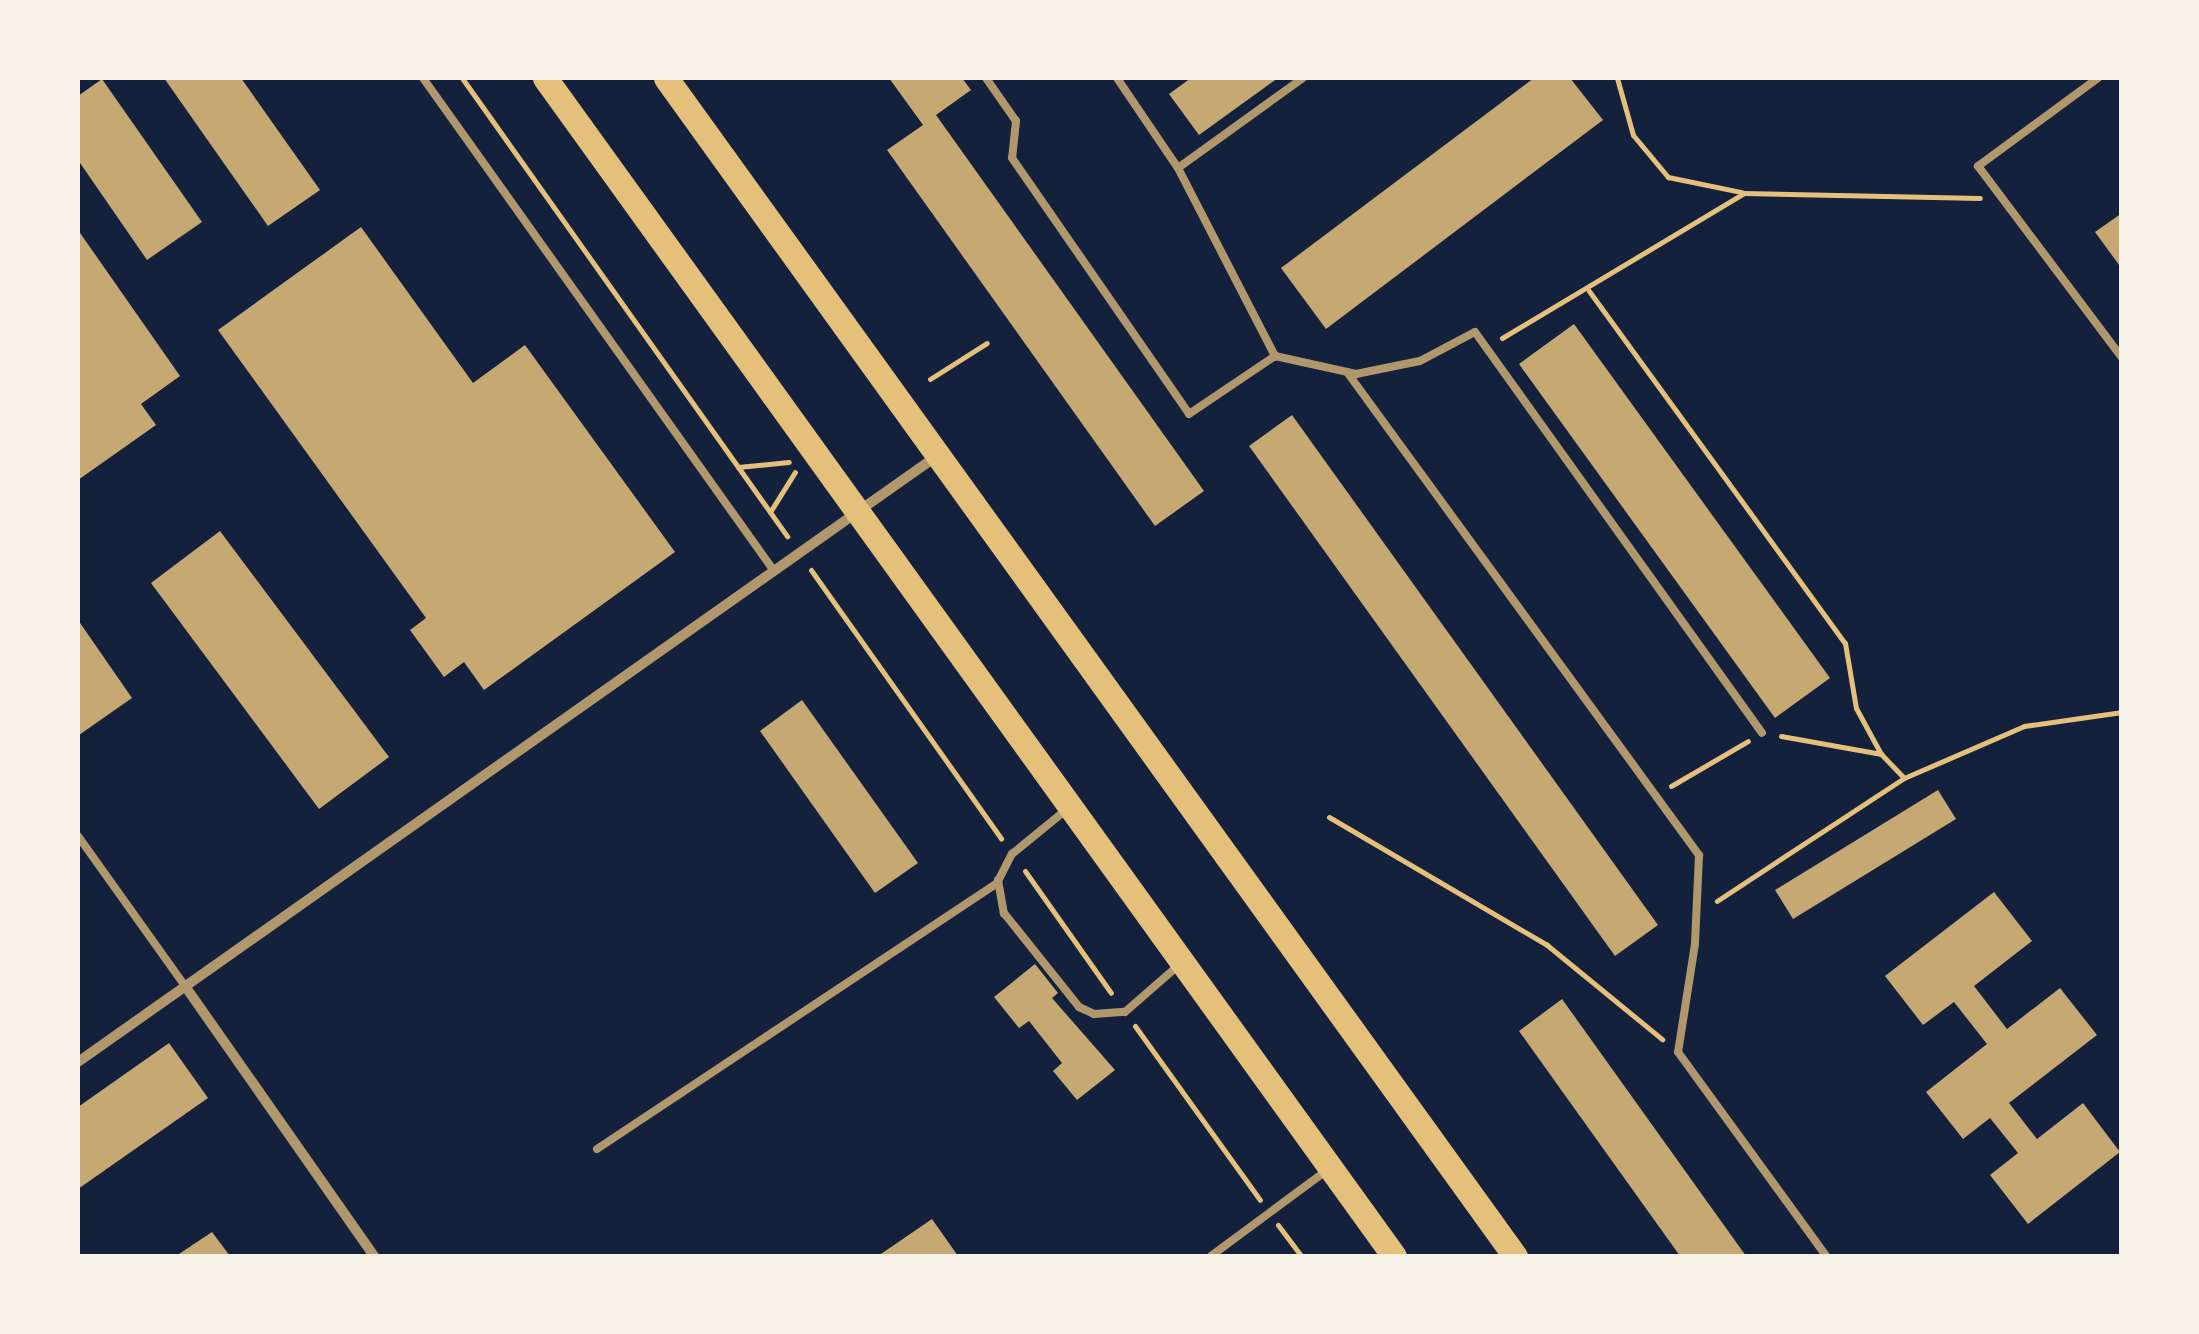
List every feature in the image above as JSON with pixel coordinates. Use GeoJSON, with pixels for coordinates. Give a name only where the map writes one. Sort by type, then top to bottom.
{"type":"FeatureCollection","features":[{"type":"Feature","properties":{"kind":"main road"},"geometry":{"type":"LineString","coordinates":[[545,78],[1394,1256]]}},
{"type":"Feature","properties":{"kind":"main road"},"geometry":{"type":"LineString","coordinates":[[666,78],[1515,1256]]}},
{"type":"Feature","properties":{"kind":"street"},"geometry":{"type":"LineString","coordinates":[[78,1062],[938,455]]}},
{"type":"Feature","properties":{"kind":"street"},"geometry":{"type":"LineString","coordinates":[[185,986],[374,1256]]}},
{"type":"Feature","properties":{"kind":"lane"},"geometry":{"type":"LineString","coordinates":[[423,78],[774,571]]}},
{"type":"Feature","properties":{"kind":"lane"},"geometry":{"type":"LineString","coordinates":[[986,78],[1016,121],[1012,158],[1190,414],[1275,356],[1348,372],[1420,361],[1475,332],[1762,733]]}},
{"type":"Feature","properties":{"kind":"lane"},"geometry":{"type":"LineString","coordinates":[[1118,78],[1178,168],[1275,356]]}},
{"type":"Feature","properties":{"kind":"lane"},"geometry":{"type":"LineString","coordinates":[[1178,168],[1304,78]]}},
{"type":"Feature","properties":{"kind":"lane"},"geometry":{"type":"LineString","coordinates":[[2098,78],[1978,166],[2122,358]]}},
{"type":"Feature","properties":{"kind":"lane"},"geometry":{"type":"LineString","coordinates":[[1348,372],[1699,855],[1696,915],[1678,1052],[1826,1256]]}},
{"type":"Feature","properties":{"kind":"lane"},"geometry":{"type":"LineString","coordinates":[[597,1150],[997,883],[1012,854],[1070,806]]}},
{"type":"Feature","properties":{"kind":"lane"},"geometry":{"type":"LineString","coordinates":[[78,836],[185,986]]}},
{"type":"Feature","properties":{"kind":"lane"},"geometry":{"type":"LineString","coordinates":[[997,883],[1004,913],[1079,1007],[1094,1014],[1124,1012],[1181,963]]}},
{"type":"Feature","properties":{"kind":"lane"},"geometry":{"type":"LineString","coordinates":[[1211,1256],[1330,1169]]}},
{"type":"Feature","properties":{"kind":"path"},"geometry":{"type":"LineString","coordinates":[[462,78],[1301,1256]]}},
{"type":"Feature","properties":{"kind":"path"},"geometry":{"type":"LineString","coordinates":[[1617,78],[1633,134],[1668,177],[1744,193],[2003,198]]}},
{"type":"Feature","properties":{"kind":"path"},"geometry":{"type":"LineString","coordinates":[[1486,347],[1589,291],[1744,193]]}},
{"type":"Feature","properties":{"kind":"path"},"geometry":{"type":"LineString","coordinates":[[1589,291],[1844,643],[1856,708],[1882,754],[1904,778]]}},
{"type":"Feature","properties":{"kind":"path"},"geometry":{"type":"LineString","coordinates":[[930,379],[988,342]]}},
{"type":"Feature","properties":{"kind":"path"},"geometry":{"type":"LineString","coordinates":[[738,467],[802,461],[770,512]]}},
{"type":"Feature","properties":{"kind":"path"},"geometry":{"type":"LineString","coordinates":[[1696,915],[1904,778],[2024,726],[2122,712]]}},
{"type":"Feature","properties":{"kind":"path"},"geometry":{"type":"LineString","coordinates":[[1655,795],[1762,733],[1882,754]]}},
{"type":"Feature","properties":{"kind":"path"},"geometry":{"type":"LineString","coordinates":[[1329,817],[1547,945],[1678,1052]]}},
{"type":"Feature","properties":{"kind":"building"},"geometry":{"type":"Polygon","coordinates":[[[164,78],[241,78],[320,190],[268,226],[164,78]]]}},
{"type":"Feature","properties":{"kind":"building"},"geometry":{"type":"Polygon","coordinates":[[[889,78],[962,78],[971,90],[936,115],[1204,491],[1155,526],[887,150],[923,125],[889,78]]]}},
{"type":"Feature","properties":{"kind":"building"},"geometry":{"type":"Polygon","coordinates":[[[1191,78],[1278,78],[1199,135],[1169,94],[1191,78]]]}},
{"type":"Feature","properties":{"kind":"building"},"geometry":{"type":"Polygon","coordinates":[[[1534,78],[1570,78],[1603,120],[1326,329],[1281,268],[1534,78]]]}},
{"type":"Feature","properties":{"kind":"building"},"geometry":{"type":"Polygon","coordinates":[[[102,79],[202,222],[147,260],[78,160],[78,96],[102,79]]]}},
{"type":"Feature","properties":{"kind":"building"},"geometry":{"type":"Polygon","coordinates":[[[2122,213],[2122,269],[2095,232],[2122,213]]]}},
{"type":"Feature","properties":{"kind":"building"},"geometry":{"type":"Polygon","coordinates":[[[361,227],[473,383],[525,345],[675,552],[484,690],[464,662],[444,677],[410,630],[426,618],[218,330],[361,227]]]}},
{"type":"Feature","properties":{"kind":"building"},"geometry":{"type":"Polygon","coordinates":[[[78,230],[180,376],[141,404],[156,425],[78,480],[78,230]]]}},
{"type":"Feature","properties":{"kind":"building"},"geometry":{"type":"Polygon","coordinates":[[[1574,324],[1830,678],[1775,718],[1519,364],[1574,324]]]}},
{"type":"Feature","properties":{"kind":"building"},"geometry":{"type":"Polygon","coordinates":[[[1292,415],[1658,925],[1615,956],[1249,446],[1292,415]]]}},
{"type":"Feature","properties":{"kind":"building"},"geometry":{"type":"Polygon","coordinates":[[[220,531],[389,757],[319,809],[151,583],[220,531]]]}},
{"type":"Feature","properties":{"kind":"building"},"geometry":{"type":"Polygon","coordinates":[[[78,620],[132,698],[79,735],[78,732],[78,620]]]}},
{"type":"Feature","properties":{"kind":"building"},"geometry":{"type":"Polygon","coordinates":[[[802,700],[918,863],[875,893],[760,731],[802,700]]]}},
{"type":"Feature","properties":{"kind":"building"},"geometry":{"type":"Polygon","coordinates":[[[1938,790],[1956,819],[1793,919],[1775,890],[1938,790]]]}},
{"type":"Feature","properties":{"kind":"building"},"geometry":{"type":"Polygon","coordinates":[[[1994,892],[2032,941],[1974,986],[2007,1029],[2060,988],[2097,1035],[2009,1103],[2037,1139],[2083,1103],[2120,1152],[2028,1224],[1990,1175],[2018,1153],[1990,1118],[1963,1139],[1926,1092],[1987,1044],[1954,1002],[1923,1025],[1885,976],[1994,892]]]}},
{"type":"Feature","properties":{"kind":"building"},"geometry":{"type":"Polygon","coordinates":[[[1035,964],[1058,993],[1052,998],[1115,1070],[1077,1100],[1053,1071],[1062,1063],[1029,1021],[1019,1028],[994,997],[1035,964]]]}},
{"type":"Feature","properties":{"kind":"building"},"geometry":{"type":"Polygon","coordinates":[[[1562,999],[1746,1256],[1680,1256],[1519,1031],[1562,999]]]}},
{"type":"Feature","properties":{"kind":"building"},"geometry":{"type":"Polygon","coordinates":[[[169,1043],[208,1098],[78,1189],[78,1107],[169,1043]]]}},
{"type":"Feature","properties":{"kind":"building"},"geometry":{"type":"Polygon","coordinates":[[[932,1219],[958,1256],[878,1256],[932,1219]]]}},
{"type":"Feature","properties":{"kind":"building"},"geometry":{"type":"Polygon","coordinates":[[[212,1232],[230,1256],[176,1256],[212,1232]]]}}]}
